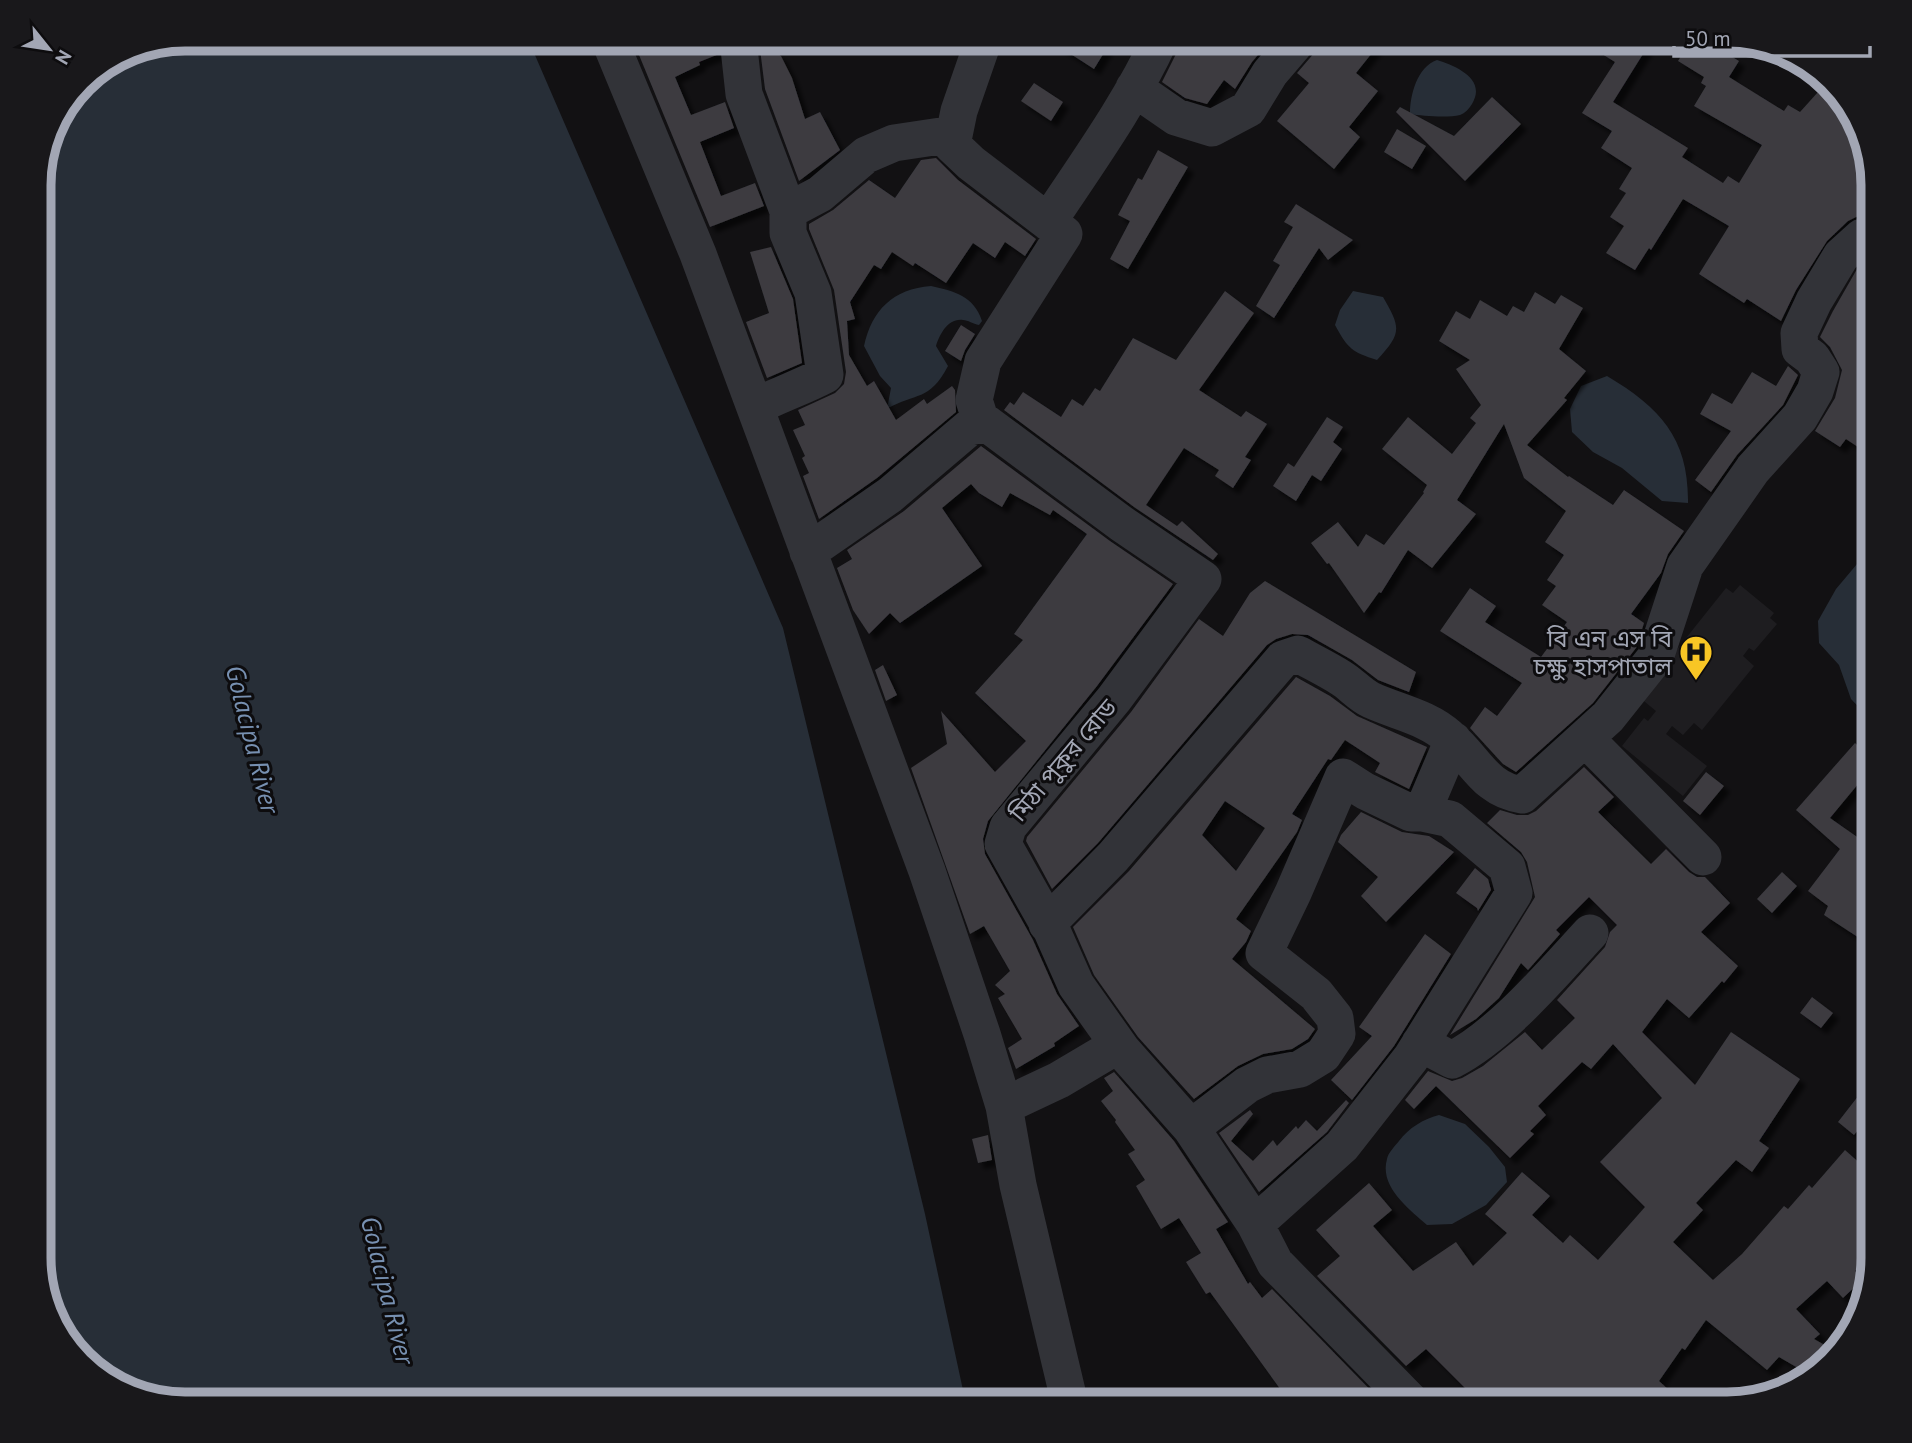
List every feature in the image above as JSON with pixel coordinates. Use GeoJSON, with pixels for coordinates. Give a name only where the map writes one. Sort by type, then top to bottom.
{"type":"FeatureCollection","features":[{"type":"Feature","properties":{"kind":"street"},"geometry":{"type":"LineString","coordinates":[[614,51],[698,254],[927,871],[1004,1106],[1018,1185],[1067,1392]]}},
{"type":"Feature","properties":{"kind":"street"},"geometry":{"type":"LineString","coordinates":[[739,51],[744,94],[788,211],[788,233],[813,293],[825,375],[806,385],[784,391],[755,407]]}},
{"type":"Feature","properties":{"kind":"street"},"geometry":{"type":"LineString","coordinates":[[808,552],[890,495],[970,426],[981,422],[974,400],[983,361],[1063,234],[951,145],[959,111],[980,51]]}},
{"type":"Feature","properties":{"kind":"street"},"geometry":{"type":"LineString","coordinates":[[1048,222],[1134,88],[1153,51]]}},
{"type":"Feature","properties":{"kind":"street"},"geometry":{"type":"LineString","coordinates":[[1134,88],[1176,117],[1212,128],[1248,109],[1270,73],[1288,51]]}},
{"type":"Feature","properties":{"kind":"street"},"geometry":{"type":"LineString","coordinates":[[788,211],[820,194],[866,155],[894,143],[954,134]]}},
{"type":"Feature","properties":{"kind":"street"},"geometry":{"type":"LineString","coordinates":[[1047,924],[1113,857],[1283,659],[1298,654],[1342,679],[1369,699],[1416,716],[1452,740],[1476,768],[1504,792],[1522,795],[1608,717],[1655,659],[1685,566],[1753,469],[1800,417],[1815,391],[1821,372],[1800,349],[1799,333],[1841,256],[1861,238]]}},
{"type":"Feature","properties":{"kind":"street","name":"মিঠা পুকুর রোড"},"geometry":{"type":"LineString","coordinates":[[981,422],[986,422],[1122,524],[1203,579],[1114,699],[1007,827],[1003,844],[1047,924],[1076,985],[1118,1045],[1191,1128],[1255,1224],[1275,1263],[1400,1392]]}},
{"type":"Feature","properties":{"kind":"street"},"geometry":{"type":"LineString","coordinates":[[1585,738],[1703,857]]}},
{"type":"Feature","properties":{"kind":"street"},"geometry":{"type":"LineString","coordinates":[[1422,813],[1452,740]]}},
{"type":"Feature","properties":{"kind":"street"},"geometry":{"type":"LineString","coordinates":[[1191,1128],[1247,1085],[1267,1075],[1300,1069],[1322,1055],[1337,1034],[1335,1018],[1316,994],[1264,953],[1343,777],[1411,814],[1422,813],[1450,820],[1507,867],[1514,893],[1420,1043],[1342,1146],[1255,1224]]}},
{"type":"Feature","properties":{"kind":"street"},"geometry":{"type":"LineString","coordinates":[[1420,1043],[1452,1060],[1471,1050],[1549,979],[1590,933]]}},
{"type":"Feature","properties":{"kind":"street"},"geometry":{"type":"LineString","coordinates":[[1004,1106],[1059,1080],[1118,1045]]}},
{"type":"Feature","properties":{"kind":"shaded area","name":"বি এন এস বি চক্ষু হাসপাতাল"},"geometry":{"type":"Polygon","coordinates":[[[1740,585],[1774,613],[1770,618],[1777,624],[1754,651],[1749,648],[1743,656],[1754,666],[1702,730],[1694,723],[1683,735],[1672,726],[1666,734],[1707,766],[1683,796],[1622,746],[1644,718],[1648,721],[1656,711],[1639,697],[1726,588],[1733,593],[1740,585]]]}},
{"type":"Feature","properties":{"kind":"water","name":"Golacipa River"},"geometry":{"type":"Polygon","coordinates":[[[533,51],[783,628],[925,1214],[963,1392],[176,1392],[159,1390],[126,1378],[110,1370],[90,1353],[78,1340],[61,1309],[51,1267],[51,176],[58,142],[73,110],[84,96],[103,78],[118,69],[150,55],[167,52],[533,51]]]}},
{"type":"Feature","properties":{"kind":"water"},"geometry":{"type":"Polygon","coordinates":[[[1437,60],[1460,70],[1473,81],[1476,95],[1472,104],[1464,113],[1455,116],[1410,114],[1416,82],[1424,69],[1437,60]]]}},
{"type":"Feature","properties":{"kind":"water"},"geometry":{"type":"Polygon","coordinates":[[[931,286],[968,300],[982,321],[979,325],[963,320],[949,324],[936,346],[948,366],[935,386],[887,409],[891,388],[880,376],[864,346],[868,333],[879,312],[895,297],[931,286]]]}},
{"type":"Feature","properties":{"kind":"water"},"geometry":{"type":"Polygon","coordinates":[[[1353,291],[1383,297],[1396,323],[1395,336],[1377,360],[1352,348],[1335,325],[1340,310],[1353,291]]]}},
{"type":"Feature","properties":{"kind":"water"},"geometry":{"type":"Polygon","coordinates":[[[1607,376],[1643,400],[1668,428],[1683,461],[1688,503],[1662,501],[1622,468],[1593,452],[1572,432],[1570,409],[1581,386],[1607,376]]]}},
{"type":"Feature","properties":{"kind":"water"},"geometry":{"type":"Polygon","coordinates":[[[1861,559],[1861,709],[1851,699],[1839,665],[1819,643],[1818,621],[1836,589],[1861,559]]]}},
{"type":"Feature","properties":{"kind":"water"},"geometry":{"type":"Polygon","coordinates":[[[1439,1115],[1465,1124],[1489,1147],[1505,1167],[1507,1182],[1486,1205],[1452,1224],[1427,1225],[1391,1188],[1387,1179],[1387,1159],[1403,1136],[1427,1119],[1439,1115]]]}},
{"type":"Feature","properties":{"kind":"building"},"geometry":{"type":"Polygon","coordinates":[[[637,51],[719,51],[719,54],[699,62],[700,65],[675,77],[691,115],[725,102],[734,128],[700,142],[721,196],[755,183],[764,206],[710,227],[637,51]]]}},
{"type":"Feature","properties":{"kind":"building"},"geometry":{"type":"Polygon","coordinates":[[[760,51],[774,51],[781,56],[792,78],[805,119],[820,112],[840,150],[799,181],[765,89],[760,51]]]}},
{"type":"Feature","properties":{"kind":"building"},"geometry":{"type":"Polygon","coordinates":[[[1066,51],[1105,51],[1094,69],[1066,51]]]}},
{"type":"Feature","properties":{"kind":"building"},"geometry":{"type":"Polygon","coordinates":[[[1178,51],[1261,51],[1235,89],[1224,80],[1207,104],[1185,98],[1162,82],[1178,51]]]}},
{"type":"Feature","properties":{"kind":"building"},"geometry":{"type":"Polygon","coordinates":[[[1374,51],[1356,73],[1378,91],[1349,127],[1360,137],[1334,169],[1277,121],[1309,83],[1297,73],[1315,52],[1374,51]]]}},
{"type":"Feature","properties":{"kind":"building"},"geometry":{"type":"Polygon","coordinates":[[[1604,51],[1645,51],[1613,102],[1688,148],[1682,157],[1723,183],[1728,176],[1739,183],[1762,145],[1694,106],[1706,86],[1701,83],[1704,77],[1678,61],[1684,51],[1722,51],[1739,61],[1729,77],[1784,111],[1788,105],[1800,112],[1821,89],[1834,103],[1847,126],[1859,159],[1861,217],[1848,221],[1827,241],[1796,290],[1781,321],[1747,299],[1744,303],[1699,274],[1729,226],[1683,199],[1635,270],[1606,253],[1624,226],[1610,217],[1626,193],[1619,189],[1632,168],[1601,148],[1612,131],[1582,113],[1615,62],[1602,54],[1604,51]]]}},
{"type":"Feature","properties":{"kind":"building"},"geometry":{"type":"Polygon","coordinates":[[[1034,83],[1063,102],[1051,121],[1021,101],[1034,83]]]}},
{"type":"Feature","properties":{"kind":"building"},"geometry":{"type":"Polygon","coordinates":[[[1492,97],[1521,124],[1465,181],[1396,112],[1400,107],[1454,136],[1492,97]]]}},
{"type":"Feature","properties":{"kind":"building"},"geometry":{"type":"Polygon","coordinates":[[[1397,129],[1426,146],[1412,169],[1384,152],[1397,129]]]}},
{"type":"Feature","properties":{"kind":"building"},"geometry":{"type":"Polygon","coordinates":[[[1158,150],[1188,167],[1128,269],[1110,259],[1130,221],[1118,215],[1138,178],[1142,180],[1158,150]]]}},
{"type":"Feature","properties":{"kind":"building"},"geometry":{"type":"Polygon","coordinates":[[[936,158],[958,180],[1036,239],[1025,256],[1005,242],[995,258],[973,243],[946,283],[892,252],[881,269],[874,265],[850,302],[855,319],[847,321],[849,355],[867,386],[874,381],[896,420],[924,399],[927,404],[952,386],[955,390],[956,412],[877,478],[819,519],[803,476],[809,473],[802,458],[805,456],[793,430],[805,425],[798,410],[835,393],[844,384],[846,372],[834,290],[809,224],[833,210],[869,180],[895,198],[921,160],[936,158]]]}},
{"type":"Feature","properties":{"kind":"building"},"geometry":{"type":"Polygon","coordinates":[[[1296,204],[1353,240],[1328,260],[1319,248],[1274,318],[1256,306],[1280,265],[1273,261],[1293,227],[1284,222],[1296,204]]]}},
{"type":"Feature","properties":{"kind":"building"},"geometry":{"type":"Polygon","coordinates":[[[771,247],[793,299],[802,363],[767,378],[746,322],[769,313],[750,252],[771,247]]]}},
{"type":"Feature","properties":{"kind":"building"},"geometry":{"type":"Polygon","coordinates":[[[1861,266],[1861,449],[1846,439],[1840,447],[1815,431],[1835,398],[1842,370],[1830,347],[1820,337],[1861,266]]]}},
{"type":"Feature","properties":{"kind":"building"},"geometry":{"type":"Polygon","coordinates":[[[1225,291],[1254,313],[1199,390],[1241,417],[1246,411],[1267,424],[1245,457],[1251,460],[1233,488],[1215,476],[1219,470],[1184,448],[1146,505],[1177,526],[1182,521],[1218,554],[1213,560],[1134,507],[1004,410],[1010,402],[1014,405],[1023,392],[1061,417],[1072,399],[1083,406],[1095,388],[1100,391],[1133,338],[1176,360],[1225,291]]]}},
{"type":"Feature","properties":{"kind":"building"},"geometry":{"type":"Polygon","coordinates":[[[1535,292],[1555,304],[1561,295],[1583,308],[1559,349],[1586,371],[1564,398],[1567,400],[1527,445],[1568,477],[1613,505],[1624,490],[1684,531],[1668,554],[1661,573],[1631,614],[1644,623],[1636,648],[1593,703],[1516,772],[1503,764],[1470,728],[1485,707],[1497,716],[1522,683],[1440,631],[1470,588],[1496,606],[1485,622],[1541,657],[1567,622],[1542,605],[1556,586],[1547,580],[1564,555],[1545,542],[1566,511],[1524,478],[1504,424],[1457,500],[1476,514],[1432,568],[1408,550],[1381,593],[1379,592],[1364,613],[1329,563],[1327,564],[1311,543],[1338,522],[1358,547],[1366,534],[1384,545],[1424,493],[1427,485],[1382,449],[1408,417],[1452,454],[1476,423],[1470,418],[1481,405],[1456,369],[1470,360],[1439,341],[1456,311],[1470,319],[1480,300],[1507,316],[1513,306],[1524,312],[1535,292]]]}},
{"type":"Feature","properties":{"kind":"building"},"geometry":{"type":"Polygon","coordinates":[[[961,325],[975,334],[961,361],[945,351],[961,325]]]}},
{"type":"Feature","properties":{"kind":"building"},"geometry":{"type":"Polygon","coordinates":[[[1788,366],[1798,375],[1783,405],[1737,455],[1711,492],[1695,480],[1731,431],[1700,414],[1712,393],[1732,404],[1752,372],[1776,386],[1788,366]]]}},
{"type":"Feature","properties":{"kind":"building"},"geometry":{"type":"Polygon","coordinates":[[[1327,417],[1343,427],[1333,442],[1342,449],[1321,481],[1312,475],[1296,501],[1273,486],[1288,463],[1294,467],[1327,417]]]}},
{"type":"Feature","properties":{"kind":"building"},"geometry":{"type":"Polygon","coordinates":[[[981,446],[1173,584],[1097,686],[988,821],[983,839],[985,854],[1033,940],[1057,994],[1079,1026],[1054,1043],[1055,1046],[1016,1069],[1008,1048],[1022,1039],[998,998],[1005,994],[995,985],[1010,971],[984,926],[970,934],[911,768],[947,744],[941,711],[995,772],[1026,741],[975,693],[1023,640],[1014,634],[1087,534],[1053,510],[1050,515],[1010,493],[1002,507],[979,493],[971,484],[942,508],[982,566],[900,623],[890,613],[869,634],[853,610],[837,568],[852,559],[847,550],[904,511],[981,446]]]}},
{"type":"Feature","properties":{"kind":"building"},"geometry":{"type":"Polygon","coordinates":[[[1265,581],[1416,672],[1409,692],[1378,680],[1352,660],[1308,635],[1292,634],[1276,639],[1267,645],[1098,843],[1052,889],[1026,841],[1027,837],[1131,712],[1199,619],[1223,636],[1250,593],[1265,581]]]}},
{"type":"Feature","properties":{"kind":"building"},"geometry":{"type":"Polygon","coordinates":[[[883,665],[897,695],[886,701],[875,670],[883,665]]]}},
{"type":"Feature","properties":{"kind":"building"},"geometry":{"type":"Polygon","coordinates":[[[1296,677],[1330,696],[1357,716],[1427,747],[1409,789],[1375,772],[1380,763],[1345,740],[1331,760],[1328,759],[1292,814],[1302,820],[1297,832],[1236,919],[1251,931],[1232,959],[1315,1029],[1308,1039],[1292,1049],[1263,1054],[1238,1066],[1194,1099],[1138,1037],[1094,975],[1073,927],[1129,871],[1296,677]],[[1225,801],[1202,835],[1236,871],[1265,828],[1225,801]]]}},
{"type":"Feature","properties":{"kind":"building"},"geometry":{"type":"Polygon","coordinates":[[[1855,743],[1861,748],[1861,781],[1830,818],[1861,840],[1861,939],[1824,915],[1828,906],[1808,891],[1840,849],[1796,810],[1855,743]]]}},
{"type":"Feature","properties":{"kind":"building"},"geometry":{"type":"Polygon","coordinates":[[[1584,767],[1614,797],[1598,812],[1651,864],[1666,849],[1689,872],[1697,877],[1705,877],[1730,903],[1701,932],[1738,966],[1689,1018],[1667,999],[1642,1032],[1695,1085],[1731,1032],[1800,1079],[1759,1141],[1769,1148],[1752,1172],[1736,1160],[1696,1203],[1703,1210],[1673,1242],[1713,1280],[1742,1254],[1784,1206],[1788,1209],[1809,1185],[1812,1188],[1845,1150],[1861,1164],[1861,1265],[1855,1271],[1860,1276],[1859,1283],[1843,1298],[1827,1281],[1796,1309],[1820,1334],[1814,1339],[1828,1347],[1802,1370],[1779,1357],[1767,1370],[1706,1320],[1659,1381],[1671,1392],[1469,1392],[1426,1349],[1406,1366],[1317,1276],[1340,1256],[1316,1230],[1369,1183],[1392,1210],[1373,1226],[1413,1271],[1456,1242],[1473,1266],[1507,1233],[1485,1214],[1522,1172],[1550,1196],[1532,1215],[1563,1243],[1570,1235],[1598,1260],[1645,1207],[1600,1162],[1662,1098],[1613,1044],[1591,1069],[1582,1062],[1538,1106],[1546,1115],[1530,1131],[1534,1134],[1510,1158],[1436,1086],[1414,1109],[1405,1100],[1428,1071],[1452,1081],[1462,1078],[1483,1066],[1525,1032],[1542,1050],[1575,1018],[1557,1000],[1605,947],[1610,932],[1617,925],[1589,897],[1556,930],[1560,934],[1528,970],[1521,963],[1499,998],[1476,1019],[1450,1035],[1535,897],[1527,862],[1521,852],[1487,823],[1500,810],[1517,815],[1528,815],[1536,811],[1584,767]]]}},
{"type":"Feature","properties":{"kind":"building"},"geometry":{"type":"Polygon","coordinates":[[[1706,772],[1724,786],[1700,815],[1683,801],[1706,772]]]}},
{"type":"Feature","properties":{"kind":"building"},"geometry":{"type":"Polygon","coordinates":[[[1361,812],[1402,832],[1429,836],[1454,852],[1386,922],[1361,896],[1378,877],[1338,842],[1361,812]]]}},
{"type":"Feature","properties":{"kind":"building"},"geometry":{"type":"Polygon","coordinates":[[[1475,868],[1488,879],[1491,890],[1478,911],[1456,893],[1475,868]]]}},
{"type":"Feature","properties":{"kind":"building"},"geometry":{"type":"Polygon","coordinates":[[[1782,872],[1797,886],[1772,913],[1757,899],[1782,872]]]}},
{"type":"Feature","properties":{"kind":"building"},"geometry":{"type":"Polygon","coordinates":[[[1425,934],[1451,954],[1394,1046],[1352,1100],[1331,1080],[1372,1036],[1359,1027],[1425,934]]]}},
{"type":"Feature","properties":{"kind":"building"},"geometry":{"type":"Polygon","coordinates":[[[1812,997],[1833,1013],[1821,1028],[1800,1013],[1812,997]]]}},
{"type":"Feature","properties":{"kind":"building"},"geometry":{"type":"Polygon","coordinates":[[[1114,1072],[1174,1141],[1228,1222],[1216,1229],[1248,1284],[1250,1282],[1262,1298],[1272,1289],[1372,1392],[1282,1392],[1210,1292],[1206,1294],[1186,1262],[1201,1253],[1179,1218],[1161,1229],[1136,1186],[1145,1180],[1128,1154],[1135,1150],[1101,1101],[1113,1091],[1104,1078],[1114,1072]]]}},
{"type":"Feature","properties":{"kind":"building"},"geometry":{"type":"Polygon","coordinates":[[[1861,1092],[1861,1126],[1854,1135],[1838,1122],[1861,1092]]]}},
{"type":"Feature","properties":{"kind":"building"},"geometry":{"type":"Polygon","coordinates":[[[1346,1100],[1349,1103],[1327,1132],[1259,1192],[1219,1133],[1250,1110],[1253,1114],[1231,1141],[1253,1161],[1273,1140],[1277,1146],[1296,1126],[1298,1129],[1306,1120],[1317,1131],[1346,1100]]]}},
{"type":"Feature","properties":{"kind":"building"},"geometry":{"type":"Polygon","coordinates":[[[988,1135],[992,1160],[978,1163],[972,1139],[988,1135]]]}},
{"type":"Feature","properties":{"kind":"place","name":"বি এন এস বি চক্ষু হাসপাতাল"},"geometry":{"type":"Point","coordinates":[1696,682]}}]}
